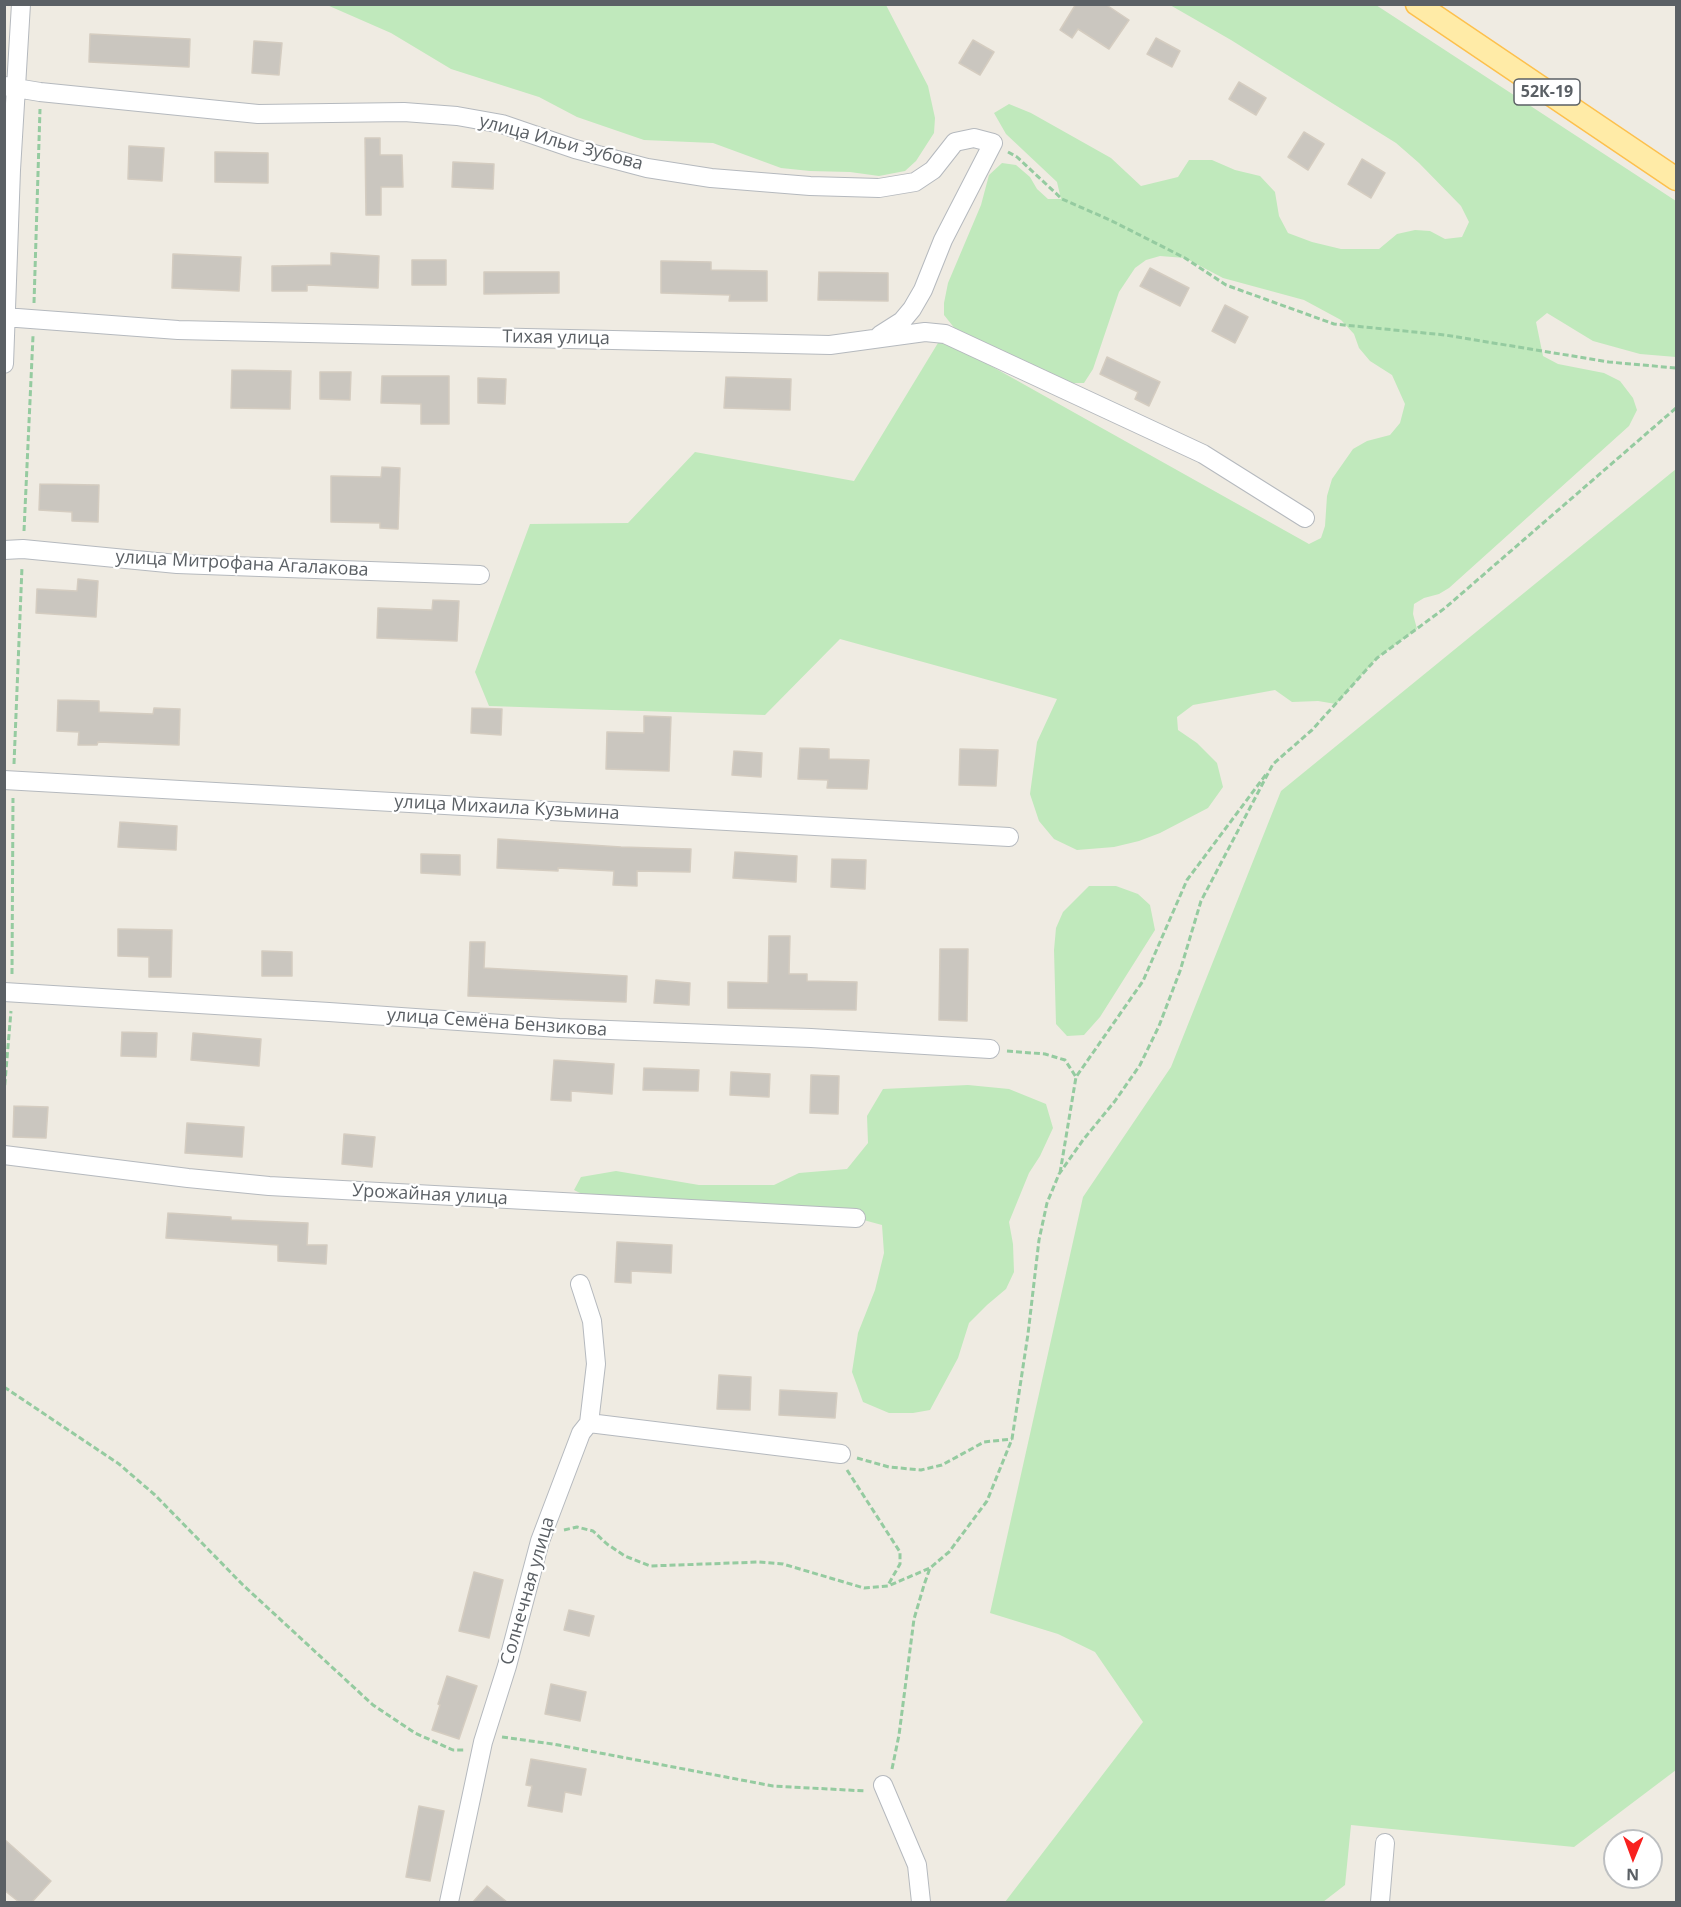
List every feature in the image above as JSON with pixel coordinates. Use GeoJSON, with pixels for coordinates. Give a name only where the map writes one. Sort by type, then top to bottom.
{"type":"FeatureCollection","features":[{"type":"Feature","properties":{"kind":"main road","name":"52К-19"},"geometry":{"type":"LineString","coordinates":[[1417,4],[1677,179]]}},
{"type":"Feature","properties":{"kind":"street"},"geometry":{"type":"LineString","coordinates":[[4,364],[10,87],[21,4]]}},
{"type":"Feature","properties":{"kind":"street","name":"улица Ильи Зубова"},"geometry":{"type":"LineString","coordinates":[[10,87],[258,114],[404,112],[457,116],[502,124],[575,149],[647,168],[711,178],[810,186],[879,188],[915,182],[933,170],[955,142],[974,138],[993,142]]}},
{"type":"Feature","properties":{"kind":"street","name":"Тихая улица"},"geometry":{"type":"LineString","coordinates":[[5,317],[201,331],[830,345],[876,338],[902,321],[912,309],[993,142]]}},
{"type":"Feature","properties":{"kind":"street"},"geometry":{"type":"LineString","coordinates":[[876,338],[925,332],[945,334],[1203,454],[1305,518]]}},
{"type":"Feature","properties":{"kind":"street","name":"улица Митрофана Агалакова"},"geometry":{"type":"LineString","coordinates":[[14,550],[177,564],[480,574]]}},
{"type":"Feature","properties":{"kind":"street","name":"улица Михаила Кузьмина"},"geometry":{"type":"LineString","coordinates":[[9,779],[1009,837]]}},
{"type":"Feature","properties":{"kind":"street","name":"улица Семёна Бензикова"},"geometry":{"type":"LineString","coordinates":[[8,993],[329,1012],[559,1029],[811,1038],[990,1049]]}},
{"type":"Feature","properties":{"kind":"street","name":"Урожайная улица"},"geometry":{"type":"LineString","coordinates":[[4,1155],[269,1186],[856,1218]]}},
{"type":"Feature","properties":{"kind":"street","name":"Солнечная улица"},"geometry":{"type":"LineString","coordinates":[[449,1902],[483,1742],[507,1666],[540,1541],[581,1433],[588,1423],[596,1364],[592,1321],[580,1284]]}},
{"type":"Feature","properties":{"kind":"street"},"geometry":{"type":"LineString","coordinates":[[588,1423],[841,1454]]}},
{"type":"Feature","properties":{"kind":"street"},"geometry":{"type":"LineString","coordinates":[[883,1785],[917,1865],[921,1902]]}},
{"type":"Feature","properties":{"kind":"street"},"geometry":{"type":"LineString","coordinates":[[1380,1902],[1385,1843]]}},
{"type":"Feature","properties":{"kind":"path"},"geometry":{"type":"LineString","coordinates":[[4,1094],[8,993],[9,779],[14,550],[34,320],[40,92]]}},
{"type":"Feature","properties":{"kind":"path"},"geometry":{"type":"LineString","coordinates":[[993,142],[1017,157],[1062,200],[1110,220],[1185,258],[1226,285],[1334,324],[1445,335],[1609,362],[1677,368]]}},
{"type":"Feature","properties":{"kind":"path"},"geometry":{"type":"LineString","coordinates":[[540,1541],[568,1528],[577,1527],[593,1531],[625,1556],[650,1566],[759,1562],[783,1564],[864,1588],[888,1586],[930,1568],[949,1552],[987,1501],[1012,1439],[1039,1240],[1047,1203],[1059,1174],[1076,1077],[1143,981],[1187,880],[1274,764],[1312,729],[1377,658],[1445,608],[1677,408]]}},
{"type":"Feature","properties":{"kind":"path"},"geometry":{"type":"LineString","coordinates":[[1059,1174],[1140,1065],[1159,1026],[1180,971],[1201,901],[1274,764]]}},
{"type":"Feature","properties":{"kind":"path"},"geometry":{"type":"LineString","coordinates":[[990,1049],[1045,1054],[1065,1060],[1076,1077]]}},
{"type":"Feature","properties":{"kind":"path"},"geometry":{"type":"LineString","coordinates":[[4,1387],[119,1464],[155,1495],[243,1585],[373,1705],[414,1733],[453,1750],[468,1750],[483,1742],[501,1737],[553,1744],[773,1786],[862,1792],[883,1785],[892,1772],[914,1619],[930,1568]]}},
{"type":"Feature","properties":{"kind":"path"},"geometry":{"type":"LineString","coordinates":[[841,1454],[889,1467],[921,1470],[942,1465],[984,1442],[1012,1439]]}},
{"type":"Feature","properties":{"kind":"path"},"geometry":{"type":"LineString","coordinates":[[841,1454],[848,1473],[900,1552],[900,1564],[888,1586]]}},
{"type":"Feature","properties":{"kind":"green space"},"geometry":{"type":"Polygon","coordinates":[[[327,5],[886,5],[928,86],[935,118],[934,133],[916,161],[905,171],[879,176],[781,168],[713,143],[644,140],[577,117],[539,97],[451,69],[391,33],[327,5]]]}},
{"type":"Feature","properties":{"kind":"green space"},"geometry":{"type":"Polygon","coordinates":[[[1170,5],[1376,5],[1676,201],[1676,357],[1640,354],[1593,341],[1547,313],[1536,322],[1543,356],[1558,364],[1604,373],[1620,381],[1633,398],[1637,410],[1629,426],[1449,588],[1414,604],[1413,614],[1417,629],[1377,658],[1336,704],[1318,701],[1292,702],[1275,690],[1193,705],[1177,717],[1178,730],[1197,743],[1217,763],[1223,787],[1208,808],[1160,833],[1139,841],[1114,847],[1077,850],[1054,839],[1039,821],[1030,794],[1037,742],[1057,699],[840,639],[765,715],[489,706],[475,672],[530,524],[628,523],[695,452],[854,481],[941,338],[1309,544],[1321,538],[1332,479],[1353,449],[1367,441],[1390,435],[1400,423],[1405,404],[1392,375],[1370,361],[1359,348],[1354,334],[1341,320],[1304,300],[1223,278],[1185,258],[1160,256],[1146,260],[1135,268],[1119,292],[1093,369],[1084,383],[1067,383],[956,330],[944,315],[948,283],[981,205],[989,175],[1002,163],[1016,165],[1030,177],[1037,189],[1048,199],[1061,199],[1057,182],[1006,134],[994,113],[1009,104],[1031,113],[1111,158],[1141,186],[1178,177],[1189,160],[1212,160],[1235,170],[1260,176],[1275,192],[1279,216],[1288,233],[1312,242],[1341,249],[1379,249],[1397,234],[1415,230],[1430,231],[1445,239],[1462,237],[1469,222],[1461,206],[1396,143],[1231,40],[1170,5]]]}},
{"type":"Feature","properties":{"kind":"green space"},"geometry":{"type":"Polygon","coordinates":[[[1676,469],[1676,1770],[1574,1847],[1351,1825],[1345,1885],[1323,1902],[1005,1902],[1143,1722],[1095,1652],[1058,1634],[990,1613],[1083,1197],[1171,1067],[1281,791],[1676,469]]]}},
{"type":"Feature","properties":{"kind":"green space"},"geometry":{"type":"Polygon","coordinates":[[[1089,886],[1116,886],[1138,894],[1150,905],[1155,930],[1100,1017],[1084,1035],[1067,1036],[1056,1024],[1054,950],[1056,928],[1063,912],[1089,886]]]}},
{"type":"Feature","properties":{"kind":"green space"},"geometry":{"type":"Polygon","coordinates":[[[968,1085],[1009,1089],[1046,1104],[1053,1128],[1029,1173],[1009,1222],[1014,1272],[1006,1289],[969,1323],[958,1358],[930,1410],[889,1413],[863,1402],[852,1372],[858,1333],[875,1290],[884,1253],[882,1225],[856,1218],[602,1204],[574,1190],[581,1177],[616,1171],[699,1185],[774,1185],[799,1173],[847,1169],[868,1143],[867,1116],[883,1089],[968,1085]]]}},
{"type":"Feature","properties":{"kind":"building"},"geometry":{"type":"Polygon","coordinates":[[[1076,4],[1105,4],[1129,20],[1109,49],[1078,29],[1072,38],[1060,30],[1076,4]]]}},
{"type":"Feature","properties":{"kind":"building"},"geometry":{"type":"Polygon","coordinates":[[[90,34],[190,39],[189,67],[89,62],[90,34]]]}},
{"type":"Feature","properties":{"kind":"building"},"geometry":{"type":"Polygon","coordinates":[[[1156,38],[1180,51],[1172,67],[1147,54],[1156,38]]]}},
{"type":"Feature","properties":{"kind":"building"},"geometry":{"type":"Polygon","coordinates":[[[973,40],[994,52],[980,75],[959,63],[973,40]]]}},
{"type":"Feature","properties":{"kind":"building"},"geometry":{"type":"Polygon","coordinates":[[[254,41],[282,43],[279,75],[252,73],[254,41]]]}},
{"type":"Feature","properties":{"kind":"building"},"geometry":{"type":"Polygon","coordinates":[[[1239,82],[1266,98],[1256,115],[1229,99],[1239,82]]]}},
{"type":"Feature","properties":{"kind":"building"},"geometry":{"type":"Polygon","coordinates":[[[1304,132],[1324,144],[1308,170],[1288,157],[1304,132]]]}},
{"type":"Feature","properties":{"kind":"building"},"geometry":{"type":"Polygon","coordinates":[[[365,138],[380,138],[380,155],[402,155],[403,187],[381,187],[381,215],[366,215],[365,138]]]}},
{"type":"Feature","properties":{"kind":"building"},"geometry":{"type":"Polygon","coordinates":[[[129,146],[164,148],[162,181],[128,179],[129,146]]]}},
{"type":"Feature","properties":{"kind":"building"},"geometry":{"type":"Polygon","coordinates":[[[215,152],[268,153],[268,183],[215,182],[215,152]]]}},
{"type":"Feature","properties":{"kind":"building"},"geometry":{"type":"Polygon","coordinates":[[[1362,159],[1385,173],[1371,198],[1348,184],[1362,159]]]}},
{"type":"Feature","properties":{"kind":"building"},"geometry":{"type":"Polygon","coordinates":[[[453,162],[494,164],[493,189],[452,187],[453,162]]]}},
{"type":"Feature","properties":{"kind":"building"},"geometry":{"type":"Polygon","coordinates":[[[331,253],[379,256],[378,288],[307,285],[307,291],[272,291],[272,266],[331,265],[331,253]]]}},
{"type":"Feature","properties":{"kind":"building"},"geometry":{"type":"Polygon","coordinates":[[[173,254],[241,257],[239,291],[172,288],[173,254]]]}},
{"type":"Feature","properties":{"kind":"building"},"geometry":{"type":"Polygon","coordinates":[[[412,260],[446,260],[446,285],[412,285],[412,260]]]}},
{"type":"Feature","properties":{"kind":"building"},"geometry":{"type":"Polygon","coordinates":[[[661,261],[711,262],[711,270],[767,271],[767,301],[729,301],[730,295],[661,293],[661,261]]]}},
{"type":"Feature","properties":{"kind":"building"},"geometry":{"type":"Polygon","coordinates":[[[1150,268],[1189,288],[1180,306],[1140,286],[1150,268]]]}},
{"type":"Feature","properties":{"kind":"building"},"geometry":{"type":"Polygon","coordinates":[[[484,272],[559,272],[559,293],[484,294],[484,272]]]}},
{"type":"Feature","properties":{"kind":"building"},"geometry":{"type":"Polygon","coordinates":[[[819,272],[888,273],[888,301],[818,300],[819,272]]]}},
{"type":"Feature","properties":{"kind":"building"},"geometry":{"type":"Polygon","coordinates":[[[1225,305],[1248,317],[1235,343],[1212,331],[1225,305]]]}},
{"type":"Feature","properties":{"kind":"building"},"geometry":{"type":"Polygon","coordinates":[[[1107,357],[1160,382],[1149,406],[1135,399],[1138,392],[1100,374],[1107,357]]]}},
{"type":"Feature","properties":{"kind":"building"},"geometry":{"type":"Polygon","coordinates":[[[232,370],[291,371],[290,409],[231,408],[232,370]]]}},
{"type":"Feature","properties":{"kind":"building"},"geometry":{"type":"Polygon","coordinates":[[[320,372],[351,372],[350,400],[320,399],[320,372]]]}},
{"type":"Feature","properties":{"kind":"building"},"geometry":{"type":"Polygon","coordinates":[[[382,376],[449,376],[449,424],[421,424],[421,404],[381,403],[382,376]]]}},
{"type":"Feature","properties":{"kind":"building"},"geometry":{"type":"Polygon","coordinates":[[[726,377],[791,379],[790,410],[724,408],[726,377]]]}},
{"type":"Feature","properties":{"kind":"building"},"geometry":{"type":"Polygon","coordinates":[[[478,378],[506,379],[505,404],[478,403],[478,378]]]}},
{"type":"Feature","properties":{"kind":"building"},"geometry":{"type":"Polygon","coordinates":[[[382,467],[400,468],[398,529],[380,528],[380,523],[331,522],[331,476],[381,477],[382,467]]]}},
{"type":"Feature","properties":{"kind":"building"},"geometry":{"type":"Polygon","coordinates":[[[40,484],[99,485],[98,522],[72,521],[72,512],[39,510],[40,484]]]}},
{"type":"Feature","properties":{"kind":"building"},"geometry":{"type":"Polygon","coordinates":[[[78,579],[98,581],[96,617],[36,613],[37,589],[77,591],[78,579]]]}},
{"type":"Feature","properties":{"kind":"building"},"geometry":{"type":"Polygon","coordinates":[[[433,600],[459,601],[457,641],[377,638],[378,608],[432,610],[433,600]]]}},
{"type":"Feature","properties":{"kind":"building"},"geometry":{"type":"Polygon","coordinates":[[[58,700],[99,701],[99,712],[153,714],[154,708],[180,709],[179,745],[98,742],[97,745],[78,745],[79,732],[57,731],[58,700]]]}},
{"type":"Feature","properties":{"kind":"building"},"geometry":{"type":"Polygon","coordinates":[[[472,708],[502,709],[501,735],[471,733],[472,708]]]}},
{"type":"Feature","properties":{"kind":"building"},"geometry":{"type":"Polygon","coordinates":[[[644,716],[671,717],[669,771],[606,769],[607,732],[644,733],[644,716]]]}},
{"type":"Feature","properties":{"kind":"building"},"geometry":{"type":"Polygon","coordinates":[[[800,748],[829,749],[829,759],[869,760],[867,789],[827,788],[828,780],[798,779],[800,748]]]}},
{"type":"Feature","properties":{"kind":"building"},"geometry":{"type":"Polygon","coordinates":[[[960,749],[998,750],[996,786],[959,785],[960,749]]]}},
{"type":"Feature","properties":{"kind":"building"},"geometry":{"type":"Polygon","coordinates":[[[734,751],[762,753],[761,777],[732,775],[734,751]]]}},
{"type":"Feature","properties":{"kind":"building"},"geometry":{"type":"Polygon","coordinates":[[[120,822],[177,826],[176,850],[118,847],[120,822]]]}},
{"type":"Feature","properties":{"kind":"building"},"geometry":{"type":"Polygon","coordinates":[[[498,839],[691,849],[690,872],[637,871],[637,886],[613,885],[614,871],[497,868],[498,839]]]}},
{"type":"Feature","properties":{"kind":"building"},"geometry":{"type":"Polygon","coordinates":[[[735,852],[797,856],[796,882],[733,878],[735,852]]]}},
{"type":"Feature","properties":{"kind":"building"},"geometry":{"type":"Polygon","coordinates":[[[421,854],[460,855],[460,875],[421,873],[421,854]]]}},
{"type":"Feature","properties":{"kind":"building"},"geometry":{"type":"Polygon","coordinates":[[[832,859],[866,860],[865,889],[831,887],[832,859]]]}},
{"type":"Feature","properties":{"kind":"building"},"geometry":{"type":"Polygon","coordinates":[[[118,929],[172,930],[171,977],[149,977],[149,957],[118,956],[118,929]]]}},
{"type":"Feature","properties":{"kind":"building"},"geometry":{"type":"Polygon","coordinates":[[[769,936],[790,936],[789,974],[807,974],[807,981],[857,982],[856,1010],[728,1008],[728,982],[768,983],[769,936]]]}},
{"type":"Feature","properties":{"kind":"building"},"geometry":{"type":"Polygon","coordinates":[[[470,942],[485,942],[484,968],[627,976],[626,1002],[468,996],[470,942]]]}},
{"type":"Feature","properties":{"kind":"building"},"geometry":{"type":"Polygon","coordinates":[[[940,949],[968,949],[967,1021],[939,1020],[940,949]]]}},
{"type":"Feature","properties":{"kind":"building"},"geometry":{"type":"Polygon","coordinates":[[[262,951],[292,952],[292,976],[262,976],[262,951]]]}},
{"type":"Feature","properties":{"kind":"building"},"geometry":{"type":"Polygon","coordinates":[[[656,980],[690,983],[689,1005],[654,1003],[656,980]]]}},
{"type":"Feature","properties":{"kind":"building"},"geometry":{"type":"Polygon","coordinates":[[[122,1032],[157,1033],[156,1057],[121,1056],[122,1032]]]}},
{"type":"Feature","properties":{"kind":"building"},"geometry":{"type":"Polygon","coordinates":[[[193,1033],[261,1039],[259,1066],[191,1060],[193,1033]]]}},
{"type":"Feature","properties":{"kind":"building"},"geometry":{"type":"Polygon","coordinates":[[[554,1060],[614,1064],[612,1094],[571,1091],[571,1101],[551,1100],[554,1060]]]}},
{"type":"Feature","properties":{"kind":"building"},"geometry":{"type":"Polygon","coordinates":[[[644,1068],[699,1070],[698,1091],[643,1090],[644,1068]]]}},
{"type":"Feature","properties":{"kind":"building"},"geometry":{"type":"Polygon","coordinates":[[[731,1072],[770,1074],[769,1097],[730,1095],[731,1072]]]}},
{"type":"Feature","properties":{"kind":"building"},"geometry":{"type":"Polygon","coordinates":[[[811,1075],[839,1076],[838,1114],[810,1113],[811,1075]]]}},
{"type":"Feature","properties":{"kind":"building"},"geometry":{"type":"Polygon","coordinates":[[[14,1106],[48,1107],[46,1138],[13,1137],[14,1106]]]}},
{"type":"Feature","properties":{"kind":"building"},"geometry":{"type":"Polygon","coordinates":[[[187,1123],[244,1127],[242,1157],[185,1153],[187,1123]]]}},
{"type":"Feature","properties":{"kind":"building"},"geometry":{"type":"Polygon","coordinates":[[[344,1134],[375,1137],[372,1167],[342,1164],[344,1134]]]}},
{"type":"Feature","properties":{"kind":"building"},"geometry":{"type":"Polygon","coordinates":[[[168,1213],[231,1217],[231,1220],[308,1223],[307,1245],[327,1245],[326,1264],[278,1261],[278,1245],[166,1238],[168,1213]]]}},
{"type":"Feature","properties":{"kind":"building"},"geometry":{"type":"Polygon","coordinates":[[[617,1242],[672,1245],[671,1273],[631,1271],[631,1283],[615,1282],[617,1242]]]}},
{"type":"Feature","properties":{"kind":"building"},"geometry":{"type":"Polygon","coordinates":[[[719,1375],[751,1377],[750,1410],[717,1409],[719,1375]]]}},
{"type":"Feature","properties":{"kind":"building"},"geometry":{"type":"Polygon","coordinates":[[[780,1390],[837,1393],[835,1418],[779,1415],[780,1390]]]}},
{"type":"Feature","properties":{"kind":"building"},"geometry":{"type":"Polygon","coordinates":[[[474,1572],[503,1580],[489,1638],[459,1631],[474,1572]]]}},
{"type":"Feature","properties":{"kind":"building"},"geometry":{"type":"Polygon","coordinates":[[[569,1610],[594,1616],[589,1636],[564,1630],[569,1610]]]}},
{"type":"Feature","properties":{"kind":"building"},"geometry":{"type":"Polygon","coordinates":[[[447,1676],[477,1686],[459,1739],[432,1730],[447,1676]]]}},
{"type":"Feature","properties":{"kind":"building"},"geometry":{"type":"Polygon","coordinates":[[[551,1684],[586,1692],[580,1721],[545,1714],[551,1684]]]}},
{"type":"Feature","properties":{"kind":"building"},"geometry":{"type":"Polygon","coordinates":[[[531,1759],[586,1769],[581,1795],[565,1792],[562,1812],[528,1806],[532,1786],[526,1785],[531,1759]]]}},
{"type":"Feature","properties":{"kind":"building"},"geometry":{"type":"Polygon","coordinates":[[[419,1806],[444,1811],[430,1881],[406,1877],[419,1806]]]}},
{"type":"Feature","properties":{"kind":"building"},"geometry":{"type":"Polygon","coordinates":[[[4,1839],[51,1881],[32,1902],[19,1902],[4,1890],[4,1839]]]}},
{"type":"Feature","properties":{"kind":"building"},"geometry":{"type":"Polygon","coordinates":[[[487,1886],[507,1902],[473,1902],[487,1886]]]}}]}
